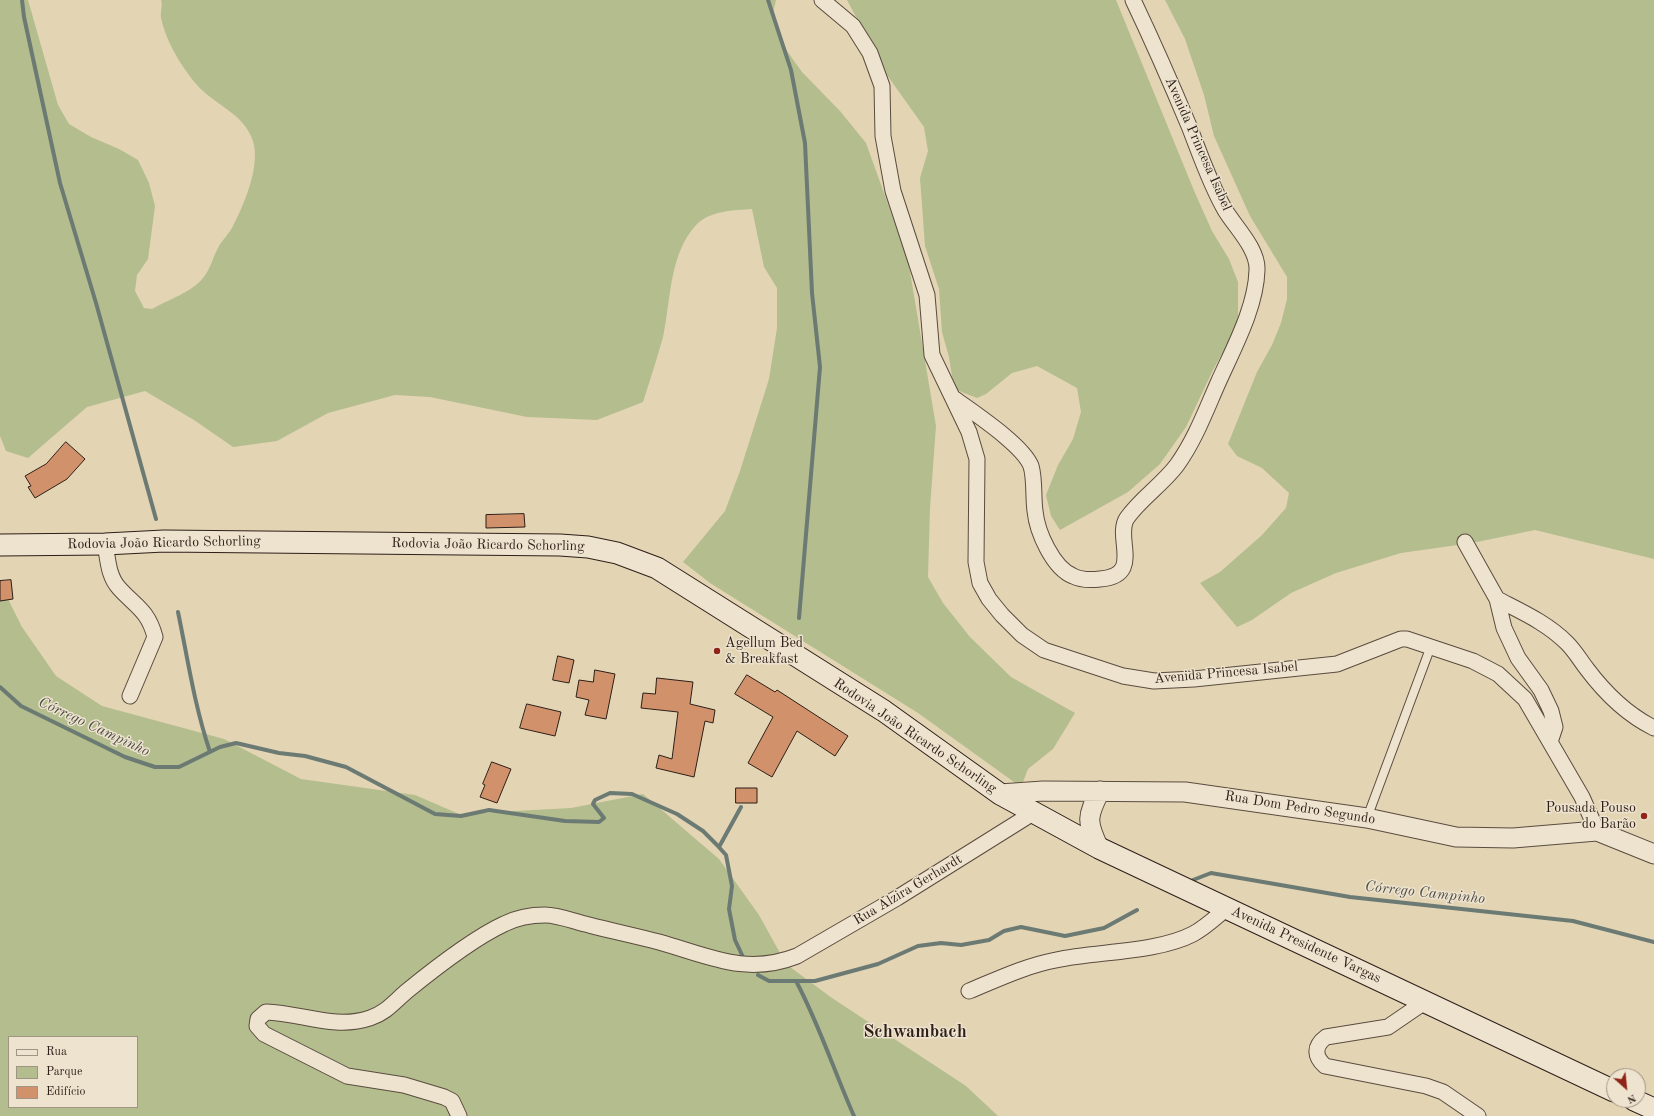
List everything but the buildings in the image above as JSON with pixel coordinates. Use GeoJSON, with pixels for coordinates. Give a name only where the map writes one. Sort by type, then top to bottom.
{"type":"FeatureCollection","features":[{"type":"Feature","properties":{"kind":"main road","name":"Rodovia João Ricardo Schorling"},"geometry":{"type":"LineString","coordinates":[[0,545],[105,544],[164,541],[560,545],[588,547],[617,553],[657,568],[682,583],[751,629],[884,711],[1000,794]]}},
{"type":"Feature","properties":{"kind":"main road","name":"Avenida Presidente Vargas"},"geometry":{"type":"LineString","coordinates":[[1000,794],[1099,848],[1606,1087]]}},
{"type":"Feature","properties":{"kind":"street","name":"Avenida Princesa Isabel"},"geometry":{"type":"LineString","coordinates":[[822,0],[853,26],[870,53],[882,86],[883,136],[893,191],[927,294],[932,355],[943,381],[969,432],[977,459],[976,562],[980,583],[989,599],[1002,615],[1022,635],[1044,650],[1123,676],[1154,681],[1194,679],[1337,664],[1401,639],[1431,646],[1472,660],[1498,674],[1525,699],[1582,797],[1597,831]]}},
{"type":"Feature","properties":{"kind":"street","name":"Avenida Princesa Isabel"},"geometry":{"type":"LineString","coordinates":[[953,398],[1014,444],[1031,466],[1035,515],[1056,566],[1073,576],[1092,580],[1107,578],[1120,572],[1126,560],[1123,525],[1132,511],[1152,493],[1178,464],[1198,429],[1244,326],[1258,269],[1254,254],[1224,209],[1163,62],[1133,0]]}},
{"type":"Feature","properties":{"kind":"street"},"geometry":{"type":"LineString","coordinates":[[1465,542],[1497,599],[1504,628],[1518,658],[1541,690],[1551,711],[1555,727],[1550,742]]}},
{"type":"Feature","properties":{"kind":"street"},"geometry":{"type":"LineString","coordinates":[[105,544],[111,575],[118,588],[147,616],[155,637],[130,696]]}},
{"type":"Feature","properties":{"kind":"street"},"geometry":{"type":"LineString","coordinates":[[1497,599],[1544,623],[1579,655],[1587,669],[1618,703],[1638,719],[1654,728]]}},
{"type":"Feature","properties":{"kind":"street","name":"Rua Dom Pedro Segundo"},"geometry":{"type":"LineString","coordinates":[[1000,794],[1043,791],[1185,792],[1367,818],[1456,837],[1514,838],[1597,831]]}},
{"type":"Feature","properties":{"kind":"street"},"geometry":{"type":"LineString","coordinates":[[1099,848],[1089,827],[1092,807],[1100,791]]}},
{"type":"Feature","properties":{"kind":"street","name":"Rua Alzira Gerhardt"},"geometry":{"type":"LineString","coordinates":[[459,1116],[452,1101],[444,1097],[404,1085],[347,1076],[261,1032],[257,1026],[258,1019],[266,1012],[330,1022],[351,1023],[372,1017],[391,1007],[406,992],[467,946],[504,924],[526,916],[546,915],[659,942],[737,965],[759,965],[781,962],[797,956],[897,898],[1033,813]]}},
{"type":"Feature","properties":{"kind":"street"},"geometry":{"type":"LineString","coordinates":[[1597,831],[1654,854]]}},
{"type":"Feature","properties":{"kind":"street"},"geometry":{"type":"LineString","coordinates":[[969,991],[1042,963],[1171,943],[1199,931],[1227,908]]}},
{"type":"Feature","properties":{"kind":"street"},"geometry":{"type":"LineString","coordinates":[[1426,1001],[1388,1027],[1326,1037],[1320,1042],[1316,1049],[1317,1056],[1325,1066],[1426,1086],[1443,1092],[1478,1116]]}},
{"type":"Feature","properties":{"kind":"lane"},"geometry":{"type":"LineString","coordinates":[[1367,818],[1431,646]]}},
{"type":"Feature","properties":{"kind":"green space"},"geometry":{"type":"Polygon","coordinates":[[[0,0],[28,0],[58,105],[69,124],[91,137],[119,149],[138,160],[149,183],[155,206],[148,259],[137,275],[135,291],[144,308],[152,309],[192,288],[205,275],[221,242],[231,229],[243,206],[254,169],[255,157],[254,146],[247,128],[236,116],[209,96],[196,84],[177,57],[167,37],[161,18],[161,0],[776,0],[772,17],[787,51],[802,72],[840,111],[866,143],[908,260],[936,426],[930,508],[928,577],[943,603],[970,637],[1011,677],[1075,713],[1053,749],[1028,769],[1021,787],[918,713],[710,583],[683,562],[725,511],[740,471],[769,379],[777,328],[777,288],[764,267],[752,209],[723,212],[709,216],[697,224],[688,236],[676,263],[672,278],[663,337],[643,402],[597,420],[527,417],[430,397],[395,395],[328,413],[277,441],[233,447],[194,420],[145,391],[87,407],[28,458],[6,451],[0,436],[0,0]]]}},
{"type":"Feature","properties":{"kind":"green space"},"geometry":{"type":"Polygon","coordinates":[[[847,0],[1116,0],[1195,193],[1212,231],[1229,259],[1238,282],[1238,325],[1213,370],[1186,427],[1160,464],[1128,492],[1060,530],[1051,516],[1046,495],[1058,465],[1073,439],[1081,412],[1077,388],[1037,366],[1012,373],[986,394],[977,398],[954,389],[949,357],[942,332],[939,289],[925,246],[920,178],[928,151],[924,127],[887,75],[847,0]]]}},
{"type":"Feature","properties":{"kind":"green space"},"geometry":{"type":"Polygon","coordinates":[[[1165,0],[1654,0],[1654,559],[1535,530],[1472,543],[1401,553],[1336,573],[1291,593],[1252,620],[1237,627],[1200,583],[1220,572],[1262,535],[1286,508],[1289,493],[1262,468],[1237,456],[1228,444],[1257,372],[1272,345],[1281,323],[1287,299],[1287,277],[1250,216],[1214,136],[1204,95],[1185,39],[1165,0]]]}},
{"type":"Feature","properties":{"kind":"green space"},"geometry":{"type":"Polygon","coordinates":[[[0,583],[22,627],[56,676],[102,706],[224,739],[301,779],[415,795],[459,814],[571,808],[643,794],[719,859],[759,915],[786,964],[832,998],[966,1086],[998,1116],[0,1116],[0,583]]]}},
{"type":"Feature","properties":{"kind":"waterway"},"geometry":{"type":"LineString","coordinates":[[22,0],[24,17],[60,183],[96,303],[156,519]]}},
{"type":"Feature","properties":{"kind":"waterway"},"geometry":{"type":"LineString","coordinates":[[768,0],[791,70],[805,143],[812,293],[820,367],[799,618]]}},
{"type":"Feature","properties":{"kind":"waterway"},"geometry":{"type":"LineString","coordinates":[[178,612],[195,699],[210,752]]}},
{"type":"Feature","properties":{"kind":"waterway","name":"Córrego Campinho"},"geometry":{"type":"LineString","coordinates":[[0,687],[21,706],[125,757],[155,767],[179,767],[220,747],[236,743],[279,753],[305,756],[346,767],[435,814],[461,816],[489,810],[565,821],[599,822],[604,818],[593,804],[595,800],[610,793],[632,794],[677,814],[703,831],[726,855],[732,886],[729,909],[735,940],[743,957]]}},
{"type":"Feature","properties":{"kind":"waterway"},"geometry":{"type":"LineString","coordinates":[[719,847],[741,807]]}},
{"type":"Feature","properties":{"kind":"waterway","name":"Córrego Campinho"},"geometry":{"type":"LineString","coordinates":[[1193,880],[1211,873],[1350,897],[1573,921],[1654,942]]}},
{"type":"Feature","properties":{"kind":"waterway","name":"Córrego Campinho"},"geometry":{"type":"LineString","coordinates":[[758,975],[769,981],[815,981],[878,964],[918,946],[941,943],[961,945],[989,940],[1004,931],[1021,927],[1065,936],[1104,928],[1137,910]]}},
{"type":"Feature","properties":{"kind":"waterway"},"geometry":{"type":"LineString","coordinates":[[796,981],[812,1014],[854,1116]]}},
{"type":"Feature","properties":{"kind":"place","name":"Agellum Bed & Breakfast"},"geometry":{"type":"Point","coordinates":[717,651]}},
{"type":"Feature","properties":{"kind":"place","name":"Pousada Pouso do Barão"},"geometry":{"type":"Point","coordinates":[1644,816]}},
{"type":"Feature","properties":{"kind":"district","name":"Schwambach"},"geometry":{"type":"Point","coordinates":[915,1032]}}]}
